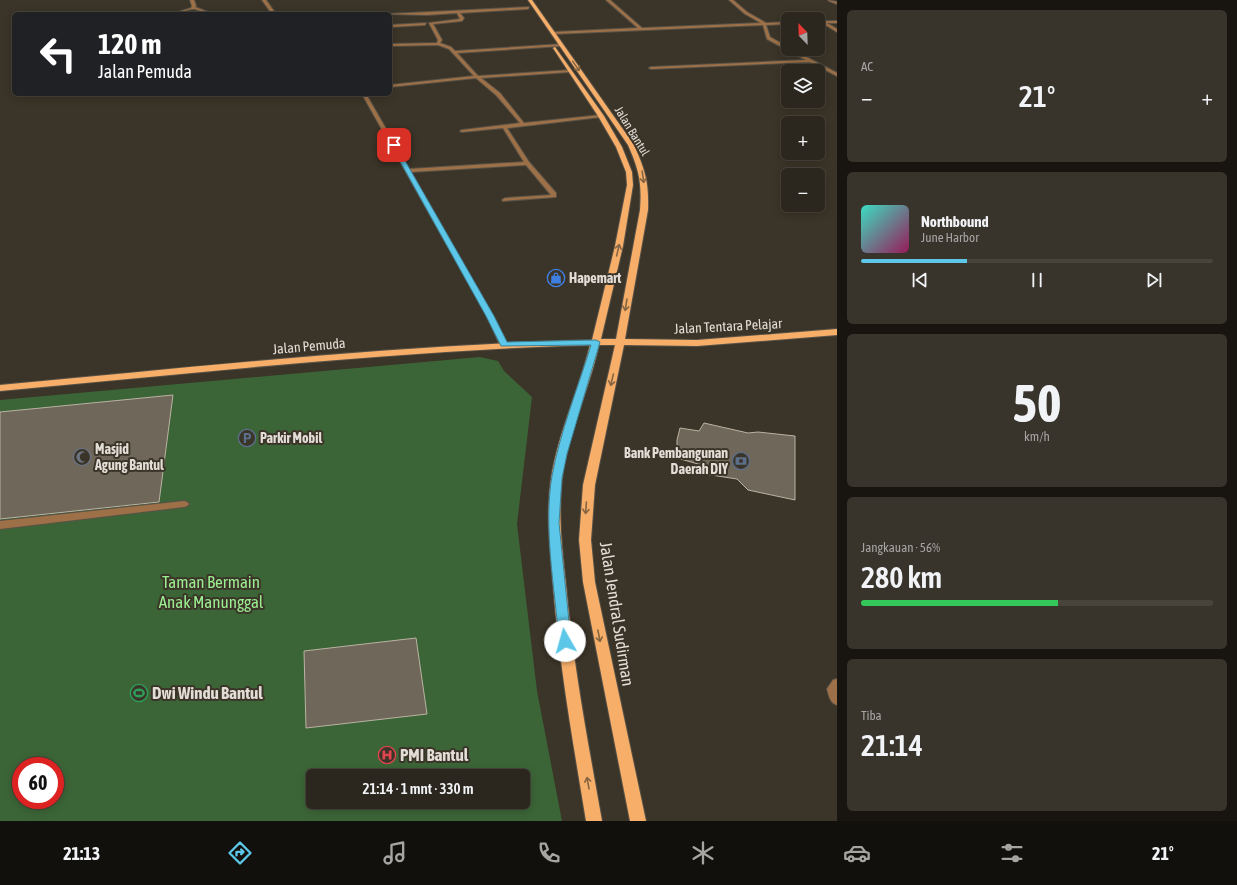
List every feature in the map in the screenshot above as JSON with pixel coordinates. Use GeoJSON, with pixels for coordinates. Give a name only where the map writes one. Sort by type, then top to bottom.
{"type":"FeatureCollection","features":[{"type":"Feature","properties":{"kind":"main road","name":"Jalan Bantul"},"geometry":{"type":"LineString","coordinates":[[523,0],[601,116],[619,147],[629,172],[630,185],[619,246],[596,342]]}},
{"type":"Feature","properties":{"kind":"main road","name":"Jalan Bantul"},"geometry":{"type":"LineString","coordinates":[[530,0],[631,146],[642,170],[645,190],[644,210],[620,342]]}},
{"type":"Feature","properties":{"kind":"main road","name":"Jalan Tentara Pelajar"},"geometry":{"type":"LineString","coordinates":[[620,342],[697,343],[837,332]]}},
{"type":"Feature","properties":{"kind":"main road"},"geometry":{"type":"LineString","coordinates":[[594,821],[573,698],[563,626],[554,523],[557,478],[562,454],[596,342]]}},
{"type":"Feature","properties":{"kind":"main road","name":"Jalan Pemuda"},"geometry":{"type":"LineString","coordinates":[[0,388],[300,360],[504,345],[620,342]]}},
{"type":"Feature","properties":{"kind":"main road","name":"Jalan Jendral Sudirman"},"geometry":{"type":"LineString","coordinates":[[620,342],[588,485],[584,540],[589,582],[638,821]]}},
{"type":"Feature","properties":{"kind":"street"},"geometry":{"type":"LineString","coordinates":[[192,0],[193,8]]}},
{"type":"Feature","properties":{"kind":"street"},"geometry":{"type":"LineString","coordinates":[[264,0],[273,12]]}},
{"type":"Feature","properties":{"kind":"street"},"geometry":{"type":"LineString","coordinates":[[608,0],[640,28]]}},
{"type":"Feature","properties":{"kind":"street"},"geometry":{"type":"LineString","coordinates":[[731,0],[746,13],[764,24],[768,38],[837,75]]}},
{"type":"Feature","properties":{"kind":"street"},"geometry":{"type":"LineString","coordinates":[[830,0],[837,3]]}},
{"type":"Feature","properties":{"kind":"street"},"geometry":{"type":"LineString","coordinates":[[187,12],[193,8]]}},
{"type":"Feature","properties":{"kind":"street"},"geometry":{"type":"LineString","coordinates":[[193,8],[205,12]]}},
{"type":"Feature","properties":{"kind":"street"},"geometry":{"type":"LineString","coordinates":[[392,14],[528,8]]}},
{"type":"Feature","properties":{"kind":"street"},"geometry":{"type":"LineString","coordinates":[[438,44],[440,40],[431,23],[460,20],[462,18],[458,12]]}},
{"type":"Feature","properties":{"kind":"street"},"geometry":{"type":"LineString","coordinates":[[825,22],[837,22]]}},
{"type":"Feature","properties":{"kind":"street"},"geometry":{"type":"LineString","coordinates":[[553,33],[640,28],[781,23]]}},
{"type":"Feature","properties":{"kind":"street"},"geometry":{"type":"LineString","coordinates":[[825,23],[837,31]]}},
{"type":"Feature","properties":{"kind":"street"},"geometry":{"type":"LineString","coordinates":[[392,26],[425,24]]}},
{"type":"Feature","properties":{"kind":"street"},"geometry":{"type":"LineString","coordinates":[[392,45],[438,44],[450,48],[478,77],[498,94],[522,123]]}},
{"type":"Feature","properties":{"kind":"street"},"geometry":{"type":"LineString","coordinates":[[453,52],[562,45]]}},
{"type":"Feature","properties":{"kind":"street"},"geometry":{"type":"LineString","coordinates":[[651,68],[810,61]]}},
{"type":"Feature","properties":{"kind":"street"},"geometry":{"type":"LineString","coordinates":[[392,86],[478,77],[570,71]]}},
{"type":"Feature","properties":{"kind":"street"},"geometry":{"type":"LineString","coordinates":[[365,96],[490,316],[504,345]]}},
{"type":"Feature","properties":{"kind":"street"},"geometry":{"type":"LineString","coordinates":[[462,130],[601,116]]}},
{"type":"Feature","properties":{"kind":"street"},"geometry":{"type":"LineString","coordinates":[[504,126],[527,163],[550,189],[554,196],[505,200]]}},
{"type":"Feature","properties":{"kind":"street"},"geometry":{"type":"LineString","coordinates":[[408,171],[527,163]]}},
{"type":"Feature","properties":{"kind":"street"},"geometry":{"type":"LineString","coordinates":[[0,525],[184,504]]}},
{"type":"Feature","properties":{"kind":"street"},"geometry":{"type":"LineString","coordinates":[[837,684],[834,689],[834,695],[837,700]]}},
{"type":"Feature","properties":{"kind":"green space","name":"Taman Bermain Anak Manunggal"},"geometry":{"type":"Polygon","coordinates":[[[480,357],[498,361],[504,371],[532,397],[517,524],[537,691],[562,821],[0,821],[0,400],[480,357]]]}},
{"type":"Feature","properties":{"kind":"building","name":"Masjid Agung Bantul"},"geometry":{"type":"Polygon","coordinates":[[[173,395],[159,502],[0,519],[0,412],[173,395]]]}},
{"type":"Feature","properties":{"kind":"building","name":"Bank Pembangunan Daerah DIY"},"geometry":{"type":"Polygon","coordinates":[[[704,423],[748,433],[758,432],[795,436],[795,500],[748,490],[737,479],[698,473],[698,464],[677,458],[677,440],[680,428],[699,431],[704,423]]]}},
{"type":"Feature","properties":{"kind":"building"},"geometry":{"type":"Polygon","coordinates":[[[416,638],[427,714],[306,728],[304,651],[416,638]]]}},
{"type":"Feature","properties":{"kind":"place","name":"Hapemart"},"geometry":{"type":"Point","coordinates":[556,278]}},
{"type":"Feature","properties":{"kind":"place","name":"Parkir Mobil"},"geometry":{"type":"Point","coordinates":[247,438]}},
{"type":"Feature","properties":{"kind":"place","name":"Masjid Agung Bantul"},"geometry":{"type":"Point","coordinates":[82,457]}},
{"type":"Feature","properties":{"kind":"place","name":"Bank Pembangunan Daerah DIY"},"geometry":{"type":"Point","coordinates":[741,461]}},
{"type":"Feature","properties":{"kind":"place","name":"Dwi Windu Bantul"},"geometry":{"type":"Point","coordinates":[139,693]}},
{"type":"Feature","properties":{"kind":"place","name":"PMI Bantul"},"geometry":{"type":"Point","coordinates":[387,755]}},
{"type":"Feature","properties":{"kind":"route"},"geometry":{"type":"LineString","coordinates":[[394,145],[490,316],[504,345],[596,342],[562,454],[555,497],[554,523],[557,570],[565,641]]}}]}
